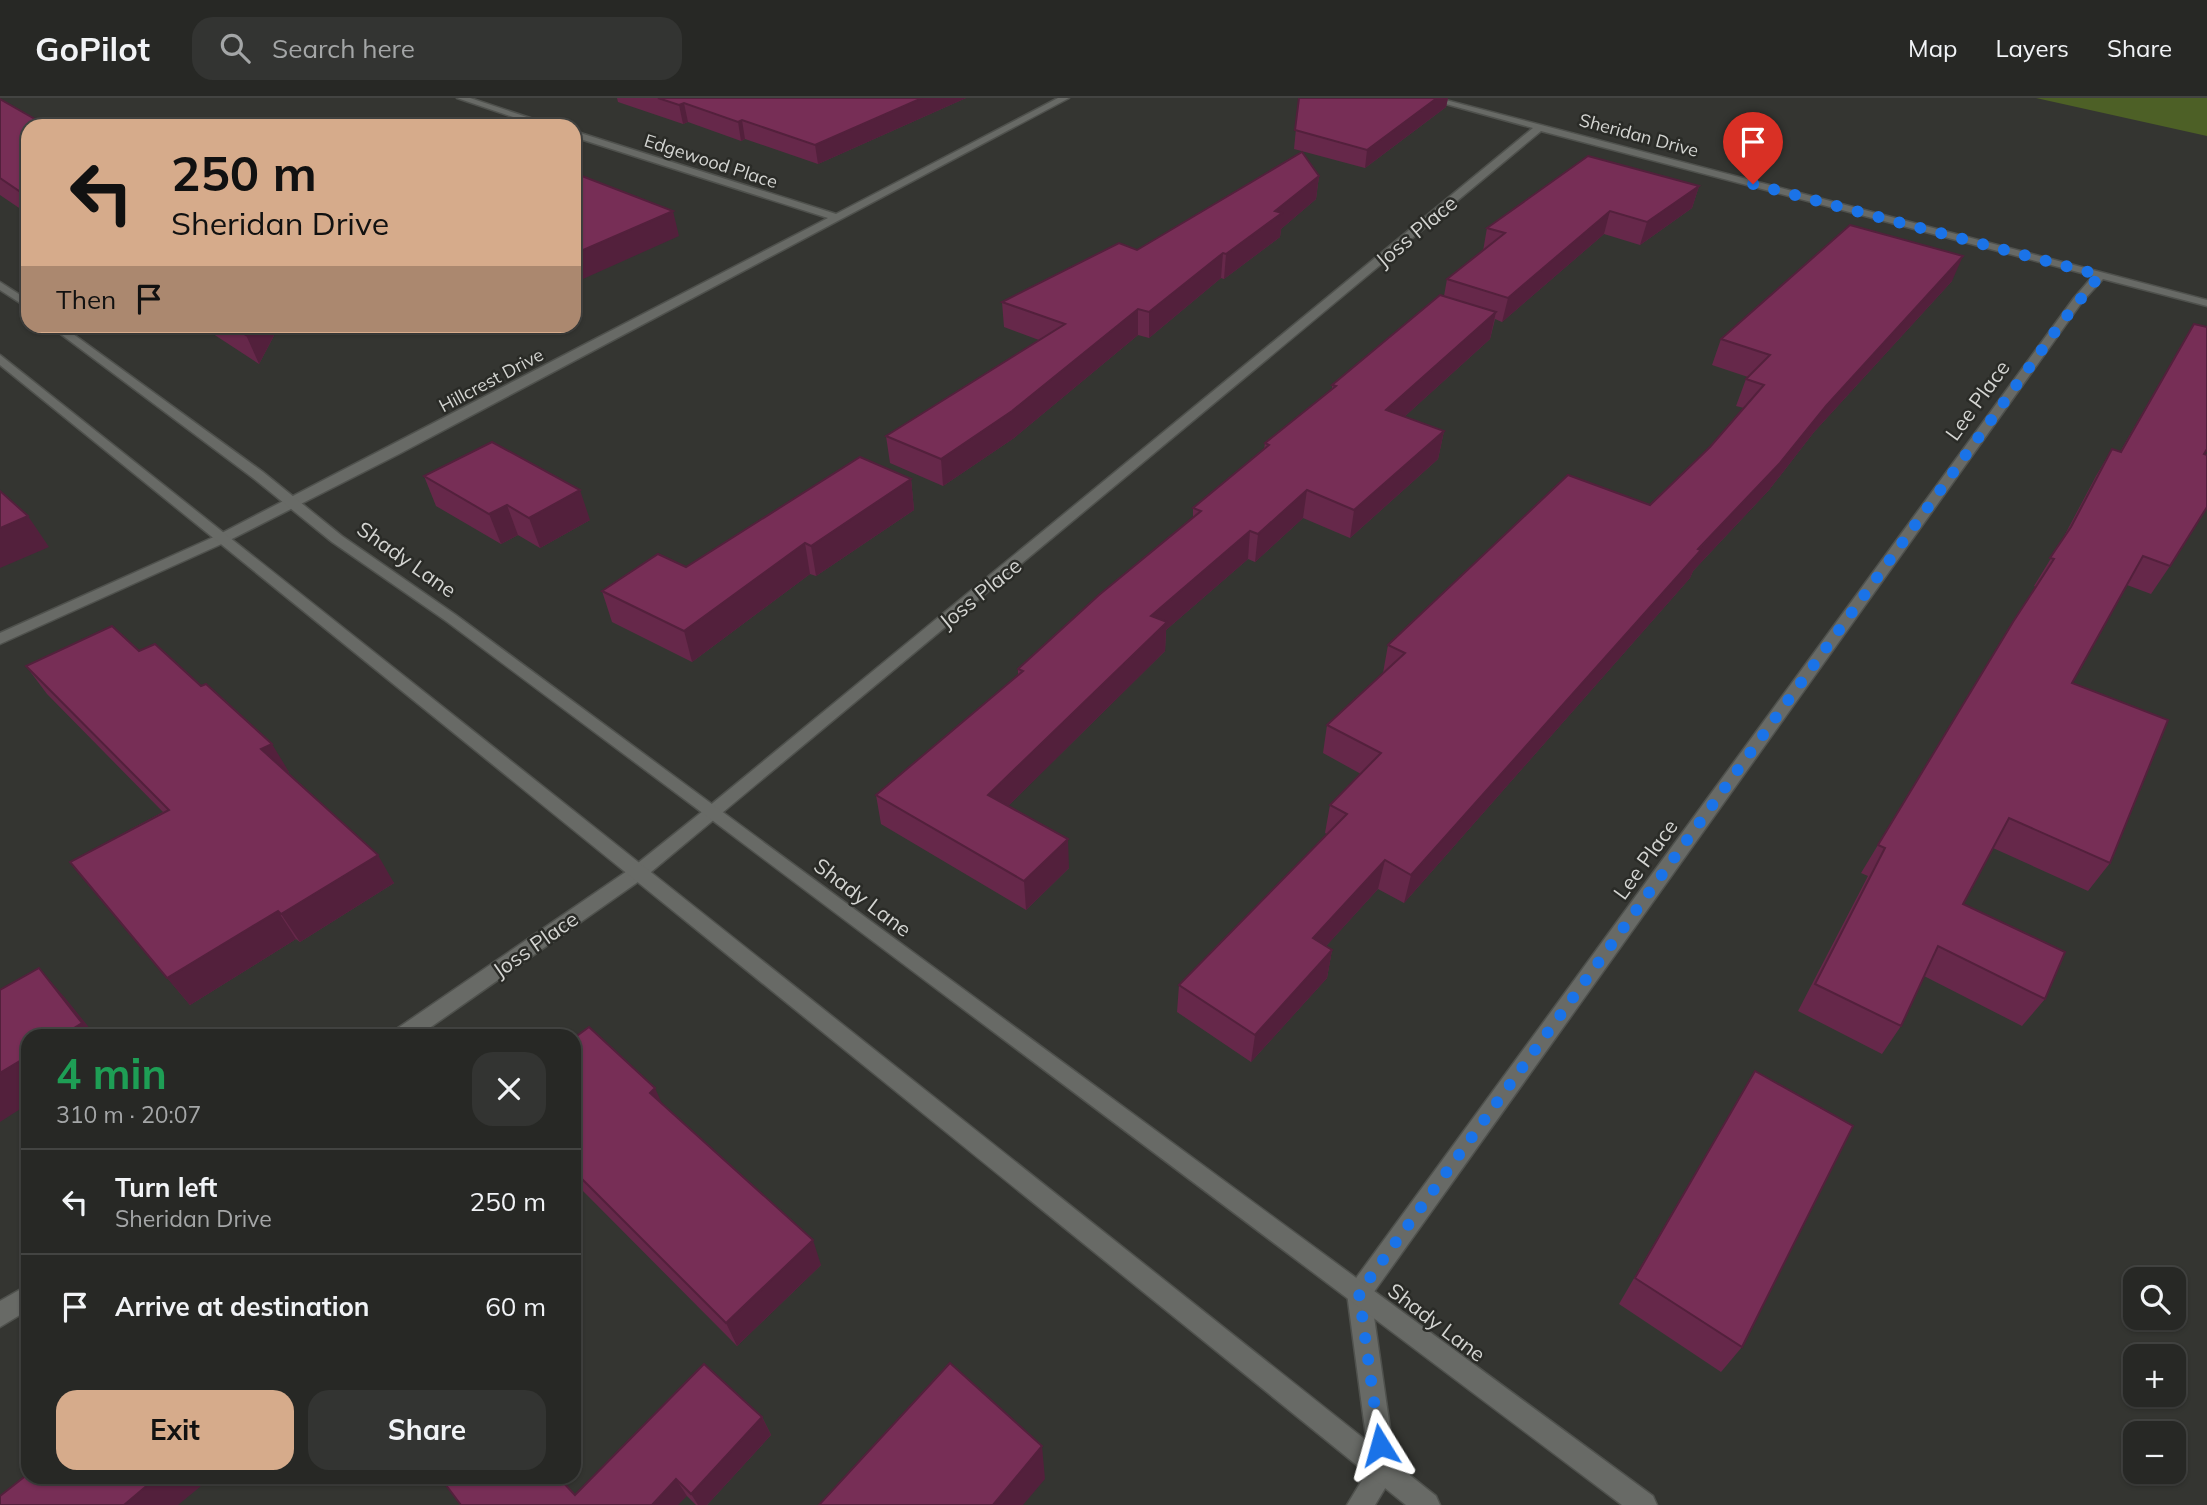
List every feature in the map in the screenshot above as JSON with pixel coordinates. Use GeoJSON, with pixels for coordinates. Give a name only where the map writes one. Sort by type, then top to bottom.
{"type":"FeatureCollection","features":[{"type":"Feature","properties":{"kind":"street"},"geometry":{"type":"LineString","coordinates":[[460,98],[527,119]]}},
{"type":"Feature","properties":{"kind":"street","name":"Hillcrest Drive"},"geometry":{"type":"LineString","coordinates":[[0,639],[220,539],[394,451],[1065,98]]}},
{"type":"Feature","properties":{"kind":"street","name":"Sheridan Drive"},"geometry":{"type":"LineString","coordinates":[[1428,98],[2207,303]]}},
{"type":"Feature","properties":{"kind":"street","name":"Joss Place"},"geometry":{"type":"LineString","coordinates":[[412,1029],[639,872],[1540,127]]}},
{"type":"Feature","properties":{"kind":"street","name":"Edgewood Place"},"geometry":{"type":"LineString","coordinates":[[581,136],[838,218]]}},
{"type":"Feature","properties":{"kind":"street","name":"Lee Place"},"geometry":{"type":"LineString","coordinates":[[1359,1293],[2070,311],[2100,275]]}},
{"type":"Feature","properties":{"kind":"street"},"geometry":{"type":"LineString","coordinates":[[0,285],[21,300]]}},
{"type":"Feature","properties":{"kind":"street","name":"Shady Lane"},"geometry":{"type":"LineString","coordinates":[[65,333],[258,475],[290,502],[714,812],[802,881],[1644,1505]]}},
{"type":"Feature","properties":{"kind":"street"},"geometry":{"type":"LineString","coordinates":[[0,359],[220,539],[1427,1505]]}},
{"type":"Feature","properties":{"kind":"street"},"geometry":{"type":"LineString","coordinates":[[1359,1293],[1383,1470],[1360,1505]]}},
{"type":"Feature","properties":{"kind":"street"},"geometry":{"type":"LineString","coordinates":[[0,1315],[21,1301]]}},
{"type":"Feature","properties":{"kind":"green space"},"geometry":{"type":"Polygon","coordinates":[[[2036,98],[2207,98],[2207,136],[2036,98]]]}},
{"type":"Feature","properties":{"kind":"building"},"geometry":{"type":"Polygon","coordinates":[[[658,98],[922,98],[815,145],[742,120],[738,122],[684,103],[679,105],[658,98]]]}},
{"type":"Feature","properties":{"kind":"building"},"geometry":{"type":"Polygon","coordinates":[[[1299,98],[1437,98],[1367,150],[1295,130],[1299,98]]]}},
{"type":"Feature","properties":{"kind":"building"},"geometry":{"type":"Polygon","coordinates":[[[0,99],[35,119],[21,119],[21,192],[0,178],[0,99]]]}},
{"type":"Feature","properties":{"kind":"building"},"geometry":{"type":"Polygon","coordinates":[[[1302,152],[1319,176],[1275,211],[1282,213],[1226,254],[1223,253],[1149,312],[1138,309],[1012,411],[941,459],[886,436],[1065,324],[1002,302],[1119,243],[1137,250],[1302,152]]]}},
{"type":"Feature","properties":{"kind":"building"},"geometry":{"type":"Polygon","coordinates":[[[1588,156],[1699,186],[1647,222],[1610,211],[1508,298],[1447,279],[1505,233],[1487,228],[1588,156]]]}},
{"type":"Feature","properties":{"kind":"building"},"geometry":{"type":"Polygon","coordinates":[[[581,176],[673,211],[581,251],[581,176]]]}},
{"type":"Feature","properties":{"kind":"building"},"geometry":{"type":"Polygon","coordinates":[[[1850,225],[1963,256],[1826,406],[1780,463],[1698,549],[1701,550],[1411,875],[1385,860],[1313,938],[1332,950],[1255,1035],[1179,985],[1347,814],[1330,805],[1381,753],[1327,725],[1405,653],[1388,645],[1568,475],[1650,505],[1710,447],[1764,385],[1746,379],[1770,355],[1721,339],[1850,225]]]}},
{"type":"Feature","properties":{"kind":"building"},"geometry":{"type":"Polygon","coordinates":[[[1440,295],[1496,312],[1386,410],[1444,431],[1354,510],[1307,490],[1258,534],[1250,531],[1151,616],[1167,622],[988,795],[1068,839],[1024,881],[876,795],[1023,671],[1018,669],[1099,595],[1201,511],[1193,508],[1269,445],[1265,443],[1336,386],[1332,385],[1440,295]]]}},
{"type":"Feature","properties":{"kind":"building"},"geometry":{"type":"Polygon","coordinates":[[[2194,324],[2207,327],[2207,449],[2204,454],[2207,455],[2207,507],[2170,566],[2143,556],[2072,683],[2168,720],[2110,863],[2009,818],[1963,904],[2065,952],[2045,999],[1938,946],[1901,1026],[1815,984],[1885,848],[1878,845],[2054,559],[2050,558],[2071,527],[2112,449],[2121,452],[2194,324]]]}},
{"type":"Feature","properties":{"kind":"building"},"geometry":{"type":"Polygon","coordinates":[[[492,442],[580,490],[529,518],[507,505],[489,514],[424,476],[492,442]]]}},
{"type":"Feature","properties":{"kind":"building"},"geometry":{"type":"Polygon","coordinates":[[[860,457],[911,479],[811,546],[805,543],[684,631],[602,591],[658,554],[686,567],[860,457]]]}},
{"type":"Feature","properties":{"kind":"building"},"geometry":{"type":"Polygon","coordinates":[[[0,491],[28,516],[0,528],[0,491]]]}},
{"type":"Feature","properties":{"kind":"building"},"geometry":{"type":"Polygon","coordinates":[[[112,626],[139,651],[155,644],[201,686],[206,684],[272,744],[261,749],[378,855],[281,914],[278,911],[167,978],[70,862],[169,810],[26,666],[112,626]]]}},
{"type":"Feature","properties":{"kind":"building"},"geometry":{"type":"Polygon","coordinates":[[[39,968],[82,1023],[72,1029],[21,1029],[21,1060],[0,1073],[0,990],[39,968]]]}},
{"type":"Feature","properties":{"kind":"building"},"geometry":{"type":"Polygon","coordinates":[[[589,1027],[655,1088],[650,1093],[813,1240],[726,1323],[581,1178],[581,1033],[589,1027]]]}},
{"type":"Feature","properties":{"kind":"building"},"geometry":{"type":"Polygon","coordinates":[[[1755,1071],[1853,1126],[1742,1347],[1635,1278],[1755,1071]]]}},
{"type":"Feature","properties":{"kind":"building"},"geometry":{"type":"Polygon","coordinates":[[[950,1363],[1042,1446],[993,1505],[819,1505],[950,1363]]]}},
{"type":"Feature","properties":{"kind":"building"},"geometry":{"type":"Polygon","coordinates":[[[704,1364],[762,1417],[691,1494],[676,1479],[652,1505],[461,1505],[445,1484],[565,1484],[575,1495],[704,1364]]]}},
{"type":"Feature","properties":{"kind":"building"},"geometry":{"type":"Polygon","coordinates":[[[21,1480],[21,1484],[149,1484],[124,1505],[0,1505],[0,1496],[21,1480]]]}},
{"type":"Feature","properties":{"kind":"route"},"geometry":{"type":"LineString","coordinates":[[1380,1445],[1359,1293],[2078,300],[2100,275],[1753,184]]}}]}
